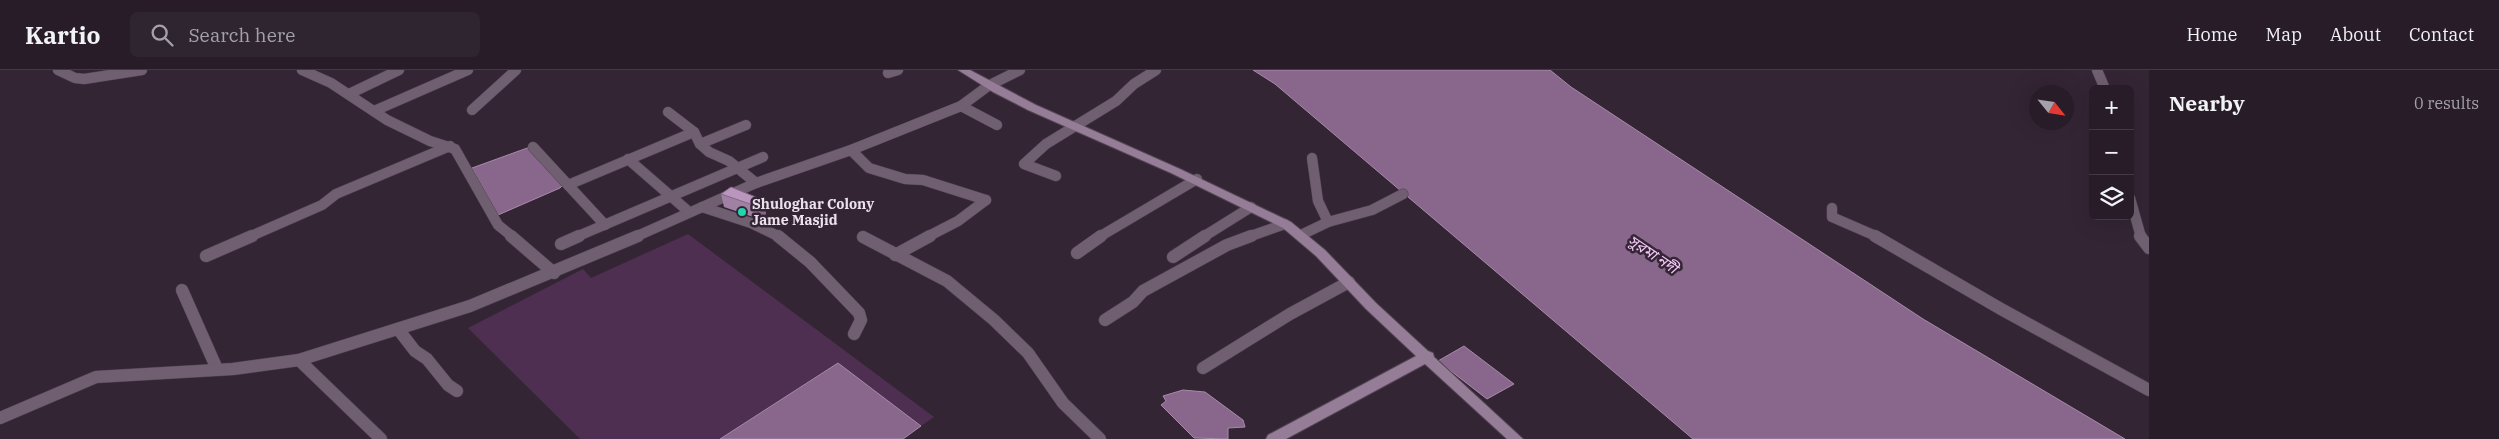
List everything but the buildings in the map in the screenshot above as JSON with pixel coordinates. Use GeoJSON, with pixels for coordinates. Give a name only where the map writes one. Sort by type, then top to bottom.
{"type":"FeatureCollection","features":[{"type":"Feature","properties":{"kind":"main road"},"geometry":{"type":"LineString","coordinates":[[963,70],[988,86],[1074,126],[1197,179],[1285,224],[1301,235],[1370,305],[1428,356],[1516,439]]}},
{"type":"Feature","properties":{"kind":"main road"},"geometry":{"type":"LineString","coordinates":[[1273,439],[1428,356]]}},
{"type":"Feature","properties":{"kind":"street"},"geometry":{"type":"LineString","coordinates":[[58,70],[75,78],[84,79],[142,70]]}},
{"type":"Feature","properties":{"kind":"street"},"geometry":{"type":"LineString","coordinates":[[304,70],[349,94],[387,120],[430,142],[450,146],[455,149],[498,225],[554,273]]}},
{"type":"Feature","properties":{"kind":"street"},"geometry":{"type":"LineString","coordinates":[[349,94],[399,70]]}},
{"type":"Feature","properties":{"kind":"street"},"geometry":{"type":"LineString","coordinates":[[374,111],[468,70]]}},
{"type":"Feature","properties":{"kind":"street"},"geometry":{"type":"LineString","coordinates":[[472,110],[516,70]]}},
{"type":"Feature","properties":{"kind":"street"},"geometry":{"type":"LineString","coordinates":[[888,73],[898,70]]}},
{"type":"Feature","properties":{"kind":"street"},"geometry":{"type":"LineString","coordinates":[[0,418],[96,377],[118,374],[217,369],[299,360],[470,306],[554,273],[756,183],[851,150],[961,106],[988,86],[1020,70]]}},
{"type":"Feature","properties":{"kind":"street"},"geometry":{"type":"LineString","coordinates":[[1056,176],[1024,164],[1046,144],[1116,101],[1134,84],[1156,70]]}},
{"type":"Feature","properties":{"kind":"street"},"geometry":{"type":"LineString","coordinates":[[2097,70],[2103,85]]}},
{"type":"Feature","properties":{"kind":"street"},"geometry":{"type":"LineString","coordinates":[[961,106],[997,125]]}},
{"type":"Feature","properties":{"kind":"street"},"geometry":{"type":"LineString","coordinates":[[668,112],[694,132],[700,144],[709,152],[729,161],[756,183]]}},
{"type":"Feature","properties":{"kind":"street"},"geometry":{"type":"LineString","coordinates":[[700,144],[746,124]]}},
{"type":"Feature","properties":{"kind":"street"},"geometry":{"type":"LineString","coordinates":[[568,185],[628,158],[694,132]]}},
{"type":"Feature","properties":{"kind":"street"},"geometry":{"type":"LineString","coordinates":[[206,256],[304,214],[322,205],[336,194],[450,146]]}},
{"type":"Feature","properties":{"kind":"street"},"geometry":{"type":"LineString","coordinates":[[533,147],[605,225]]}},
{"type":"Feature","properties":{"kind":"street"},"geometry":{"type":"LineString","coordinates":[[851,150],[869,168],[905,179],[923,180],[986,200],[958,221],[895,255]]}},
{"type":"Feature","properties":{"kind":"street"},"geometry":{"type":"LineString","coordinates":[[561,244],[763,157]]}},
{"type":"Feature","properties":{"kind":"street"},"geometry":{"type":"LineString","coordinates":[[628,158],[689,212]]}},
{"type":"Feature","properties":{"kind":"street"},"geometry":{"type":"LineString","coordinates":[[1312,158],[1318,201],[1328,222]]}},
{"type":"Feature","properties":{"kind":"street"},"geometry":{"type":"LineString","coordinates":[[1076,253],[1107,232],[1197,179]]}},
{"type":"Feature","properties":{"kind":"street"},"geometry":{"type":"LineString","coordinates":[[1301,235],[1328,222],[1372,210],[1403,194]]}},
{"type":"Feature","properties":{"kind":"street"},"geometry":{"type":"LineString","coordinates":[[702,207],[777,236],[790,246],[829,281],[859,313],[861,320],[854,334]]}},
{"type":"Feature","properties":{"kind":"street"},"geometry":{"type":"LineString","coordinates":[[1173,257],[1251,207]]}},
{"type":"Feature","properties":{"kind":"street"},"geometry":{"type":"LineString","coordinates":[[1832,208],[1832,217],[1880,238],[2001,309],[2149,390]]}},
{"type":"Feature","properties":{"kind":"street"},"geometry":{"type":"LineString","coordinates":[[2134,213],[2140,236],[2149,248]]}},
{"type":"Feature","properties":{"kind":"street"},"geometry":{"type":"LineString","coordinates":[[1105,320],[1133,302],[1144,291],[1227,245],[1285,224]]}},
{"type":"Feature","properties":{"kind":"street"},"geometry":{"type":"LineString","coordinates":[[863,237],[947,281],[994,320],[1028,353],[1063,403],[1100,439]]}},
{"type":"Feature","properties":{"kind":"street"},"geometry":{"type":"LineString","coordinates":[[1203,368],[1290,314],[1349,282]]}},
{"type":"Feature","properties":{"kind":"street"},"geometry":{"type":"LineString","coordinates":[[182,290],[217,369]]}},
{"type":"Feature","properties":{"kind":"street"},"geometry":{"type":"LineString","coordinates":[[398,329],[415,351],[427,359],[448,385],[457,391]]}},
{"type":"Feature","properties":{"kind":"street"},"geometry":{"type":"LineString","coordinates":[[299,360],[381,439]]}},
{"type":"Feature","properties":{"kind":"shaded area"},"geometry":{"type":"Polygon","coordinates":[[[688,234],[934,417],[921,426],[838,363],[720,439],[580,439],[468,328],[583,269],[591,278],[688,234]]]}},
{"type":"Feature","properties":{"kind":"water","name":"সুরমা নদী"},"geometry":{"type":"Polygon","coordinates":[[[1253,70],[1550,70],[1571,87],[1923,319],[2125,439],[1693,439],[1275,84],[1253,70]]]}},
{"type":"Feature","properties":{"kind":"water"},"geometry":{"type":"Polygon","coordinates":[[[530,147],[564,184],[560,188],[498,215],[472,168],[530,147]]]}},
{"type":"Feature","properties":{"kind":"water"},"geometry":{"type":"Polygon","coordinates":[[[1464,346],[1514,384],[1487,399],[1438,361],[1464,346]]]}},
{"type":"Feature","properties":{"kind":"water"},"geometry":{"type":"Polygon","coordinates":[[[838,363],[921,426],[903,439],[720,439],[838,363]]]}},
{"type":"Feature","properties":{"kind":"water"},"geometry":{"type":"Polygon","coordinates":[[[1183,390],[1205,392],[1243,420],[1245,427],[1228,428],[1228,439],[1194,438],[1161,405],[1166,401],[1163,396],[1183,390]]]}},
{"type":"Feature","properties":{"kind":"place","name":"Shuloghar Colony Jame Masjid"},"geometry":{"type":"Point","coordinates":[742,212]}}]}
